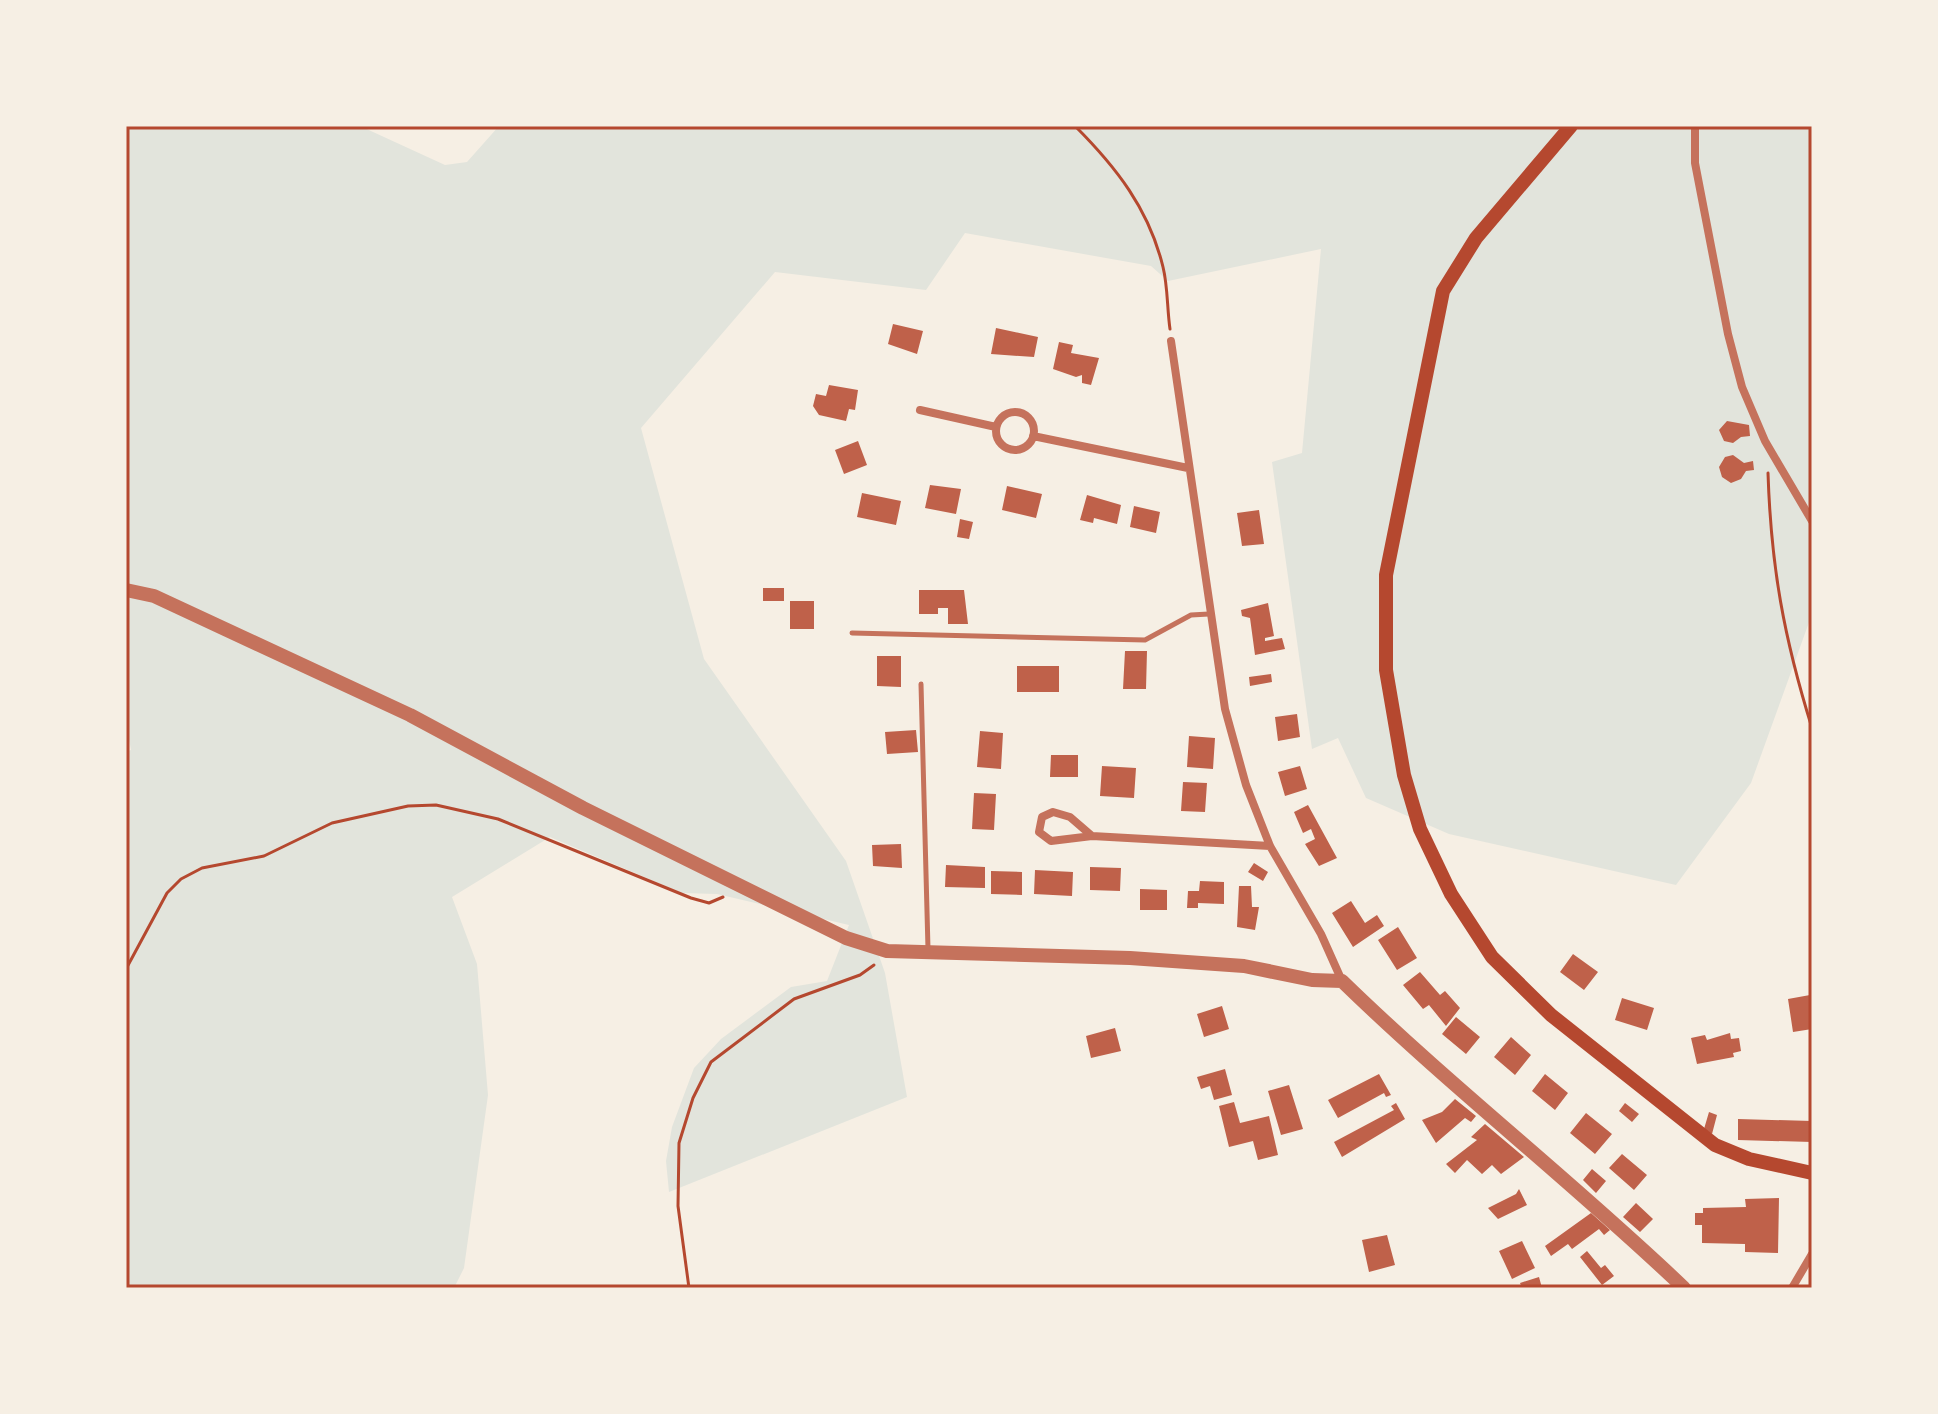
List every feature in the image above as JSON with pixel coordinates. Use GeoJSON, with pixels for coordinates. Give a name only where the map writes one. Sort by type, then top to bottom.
{"type":"FeatureCollection","features":[{"type":"Feature","properties":{"kind":"main road"},"geometry":{"type":"LineString","coordinates":[[1571,126],[1476,238],[1443,291],[1386,575],[1386,670],[1404,775],[1420,829],[1451,894],[1492,957],[1551,1015],[1715,1145],[1749,1159],[1812,1173]]}},
{"type":"Feature","properties":{"kind":"street"},"geometry":{"type":"LineString","coordinates":[[1695,126],[1695,163],[1728,334],[1742,387],[1767,445],[1812,521]]}},
{"type":"Feature","properties":{"kind":"street"},"geometry":{"type":"LineString","coordinates":[[1171,341],[1225,709],[1246,785],[1270,846],[1321,934],[1342,981],[1450,1082],[1632,1238],[1684,1288]]}},
{"type":"Feature","properties":{"kind":"street"},"geometry":{"type":"LineString","coordinates":[[920,410],[996,427]]}},
{"type":"Feature","properties":{"kind":"street"},"geometry":{"type":"LineString","coordinates":[[1019,412],[1029,419],[1033,436],[1026,446],[1007,448],[998,440],[996,427],[1007,414],[1019,412]]}},
{"type":"Feature","properties":{"kind":"street"},"geometry":{"type":"LineString","coordinates":[[1033,436],[1188,468]]}},
{"type":"Feature","properties":{"kind":"street"},"geometry":{"type":"LineString","coordinates":[[126,590],[154,596],[410,715],[742,888],[846,938],[887,951],[1130,958],[1244,966],[1312,980],[1342,981]]}},
{"type":"Feature","properties":{"kind":"street"},"geometry":{"type":"LineString","coordinates":[[1092,836],[1070,817],[1053,812],[1042,817],[1039,832],[1051,841],[1092,836],[1270,846]]}},
{"type":"Feature","properties":{"kind":"street"},"geometry":{"type":"LineString","coordinates":[[1792,1288],[1812,1254]]}},
{"type":"Feature","properties":{"kind":"lane"},"geometry":{"type":"LineString","coordinates":[[852,633],[1145,640],[1191,615],[1209,614]]}},
{"type":"Feature","properties":{"kind":"lane"},"geometry":{"type":"LineString","coordinates":[[921,684],[928,954]]}},
{"type":"Feature","properties":{"kind":"path"},"geometry":{"type":"LineString","coordinates":[[1075,126],[1114,165],[1143,210],[1164,268],[1171,341]]}},
{"type":"Feature","properties":{"kind":"path"},"geometry":{"type":"LineString","coordinates":[[1767,445],[1770,547],[1780,613],[1812,728]]}},
{"type":"Feature","properties":{"kind":"path"},"geometry":{"type":"LineString","coordinates":[[126,969],[167,893],[181,879],[202,868],[264,856],[332,823],[408,806],[436,805],[498,819],[709,903],[742,888]]}},
{"type":"Feature","properties":{"kind":"path"},"geometry":{"type":"LineString","coordinates":[[689,1288],[678,1206],[679,1143],[693,1098],[711,1062],[794,999],[860,975],[884,959],[887,951]]}},
{"type":"Feature","properties":{"kind":"shaded area"},"geometry":{"type":"Polygon","coordinates":[[[130,126],[360,126],[445,165],[467,162],[499,126],[1812,126],[1812,614],[1751,783],[1676,885],[1449,834],[1366,798],[1338,738],[1312,749],[1272,462],[1302,453],[1321,249],[1168,281],[1151,266],[965,233],[926,290],[775,272],[641,428],[704,659],[846,861],[885,973],[907,1097],[669,1192],[666,1161],[672,1127],[694,1068],[721,1039],[791,987],[827,981],[849,925],[717,894],[682,893],[550,837],[452,897],[477,964],[488,1095],[464,1268],[454,1288],[126,1288],[126,752],[131,750],[126,723],[126,129],[130,126]]]}},
{"type":"Feature","properties":{"kind":"building"},"geometry":{"type":"Polygon","coordinates":[[[893,324],[923,331],[917,354],[888,344],[893,324]]]}},
{"type":"Feature","properties":{"kind":"building"},"geometry":{"type":"Polygon","coordinates":[[[996,328],[1038,337],[1034,357],[991,354],[996,328]]]}},
{"type":"Feature","properties":{"kind":"building"},"geometry":{"type":"Polygon","coordinates":[[[1059,342],[1073,345],[1071,353],[1099,358],[1091,385],[1082,383],[1082,375],[1076,377],[1053,369],[1059,342]]]}},
{"type":"Feature","properties":{"kind":"building"},"geometry":{"type":"Polygon","coordinates":[[[829,385],[858,390],[855,410],[849,409],[846,421],[819,415],[813,406],[816,394],[826,396],[829,385]]]}},
{"type":"Feature","properties":{"kind":"building"},"geometry":{"type":"Polygon","coordinates":[[[1727,421],[1749,425],[1750,436],[1741,437],[1733,443],[1724,441],[1719,430],[1727,421]]]}},
{"type":"Feature","properties":{"kind":"building"},"geometry":{"type":"Polygon","coordinates":[[[858,441],[867,465],[844,474],[835,450],[858,441]]]}},
{"type":"Feature","properties":{"kind":"building"},"geometry":{"type":"Polygon","coordinates":[[[1733,455],[1744,463],[1753,461],[1754,470],[1746,471],[1741,479],[1731,483],[1722,477],[1719,467],[1725,457],[1733,455]]]}},
{"type":"Feature","properties":{"kind":"building"},"geometry":{"type":"Polygon","coordinates":[[[930,485],[961,489],[956,514],[925,508],[930,485]]]}},
{"type":"Feature","properties":{"kind":"building"},"geometry":{"type":"Polygon","coordinates":[[[1007,486],[1042,494],[1036,518],[1002,510],[1007,486]]]}},
{"type":"Feature","properties":{"kind":"building"},"geometry":{"type":"Polygon","coordinates":[[[862,493],[901,501],[896,525],[857,517],[862,493]]]}},
{"type":"Feature","properties":{"kind":"building"},"geometry":{"type":"Polygon","coordinates":[[[1087,495],[1121,505],[1117,524],[1094,518],[1093,523],[1080,520],[1087,495]]]}},
{"type":"Feature","properties":{"kind":"building"},"geometry":{"type":"Polygon","coordinates":[[[1134,506],[1160,512],[1156,533],[1130,527],[1134,506]]]}},
{"type":"Feature","properties":{"kind":"building"},"geometry":{"type":"Polygon","coordinates":[[[1259,510],[1264,544],[1242,546],[1237,513],[1259,510]]]}},
{"type":"Feature","properties":{"kind":"building"},"geometry":{"type":"Polygon","coordinates":[[[960,519],[973,522],[969,539],[957,537],[960,519]]]}},
{"type":"Feature","properties":{"kind":"building"},"geometry":{"type":"Polygon","coordinates":[[[763,588],[784,588],[784,601],[763,601],[763,588]]]}},
{"type":"Feature","properties":{"kind":"building"},"geometry":{"type":"Polygon","coordinates":[[[919,590],[964,590],[968,624],[948,624],[948,608],[938,608],[938,614],[919,614],[919,590]]]}},
{"type":"Feature","properties":{"kind":"building"},"geometry":{"type":"Polygon","coordinates":[[[790,601],[814,601],[814,629],[790,629],[790,601]]]}},
{"type":"Feature","properties":{"kind":"building"},"geometry":{"type":"Polygon","coordinates":[[[1268,603],[1274,636],[1265,638],[1265,641],[1282,638],[1285,649],[1255,655],[1250,618],[1242,616],[1241,610],[1268,603]]]}},
{"type":"Feature","properties":{"kind":"building"},"geometry":{"type":"Polygon","coordinates":[[[1125,651],[1147,651],[1146,689],[1123,689],[1125,651]]]}},
{"type":"Feature","properties":{"kind":"building"},"geometry":{"type":"Polygon","coordinates":[[[877,656],[901,656],[901,687],[877,686],[877,656]]]}},
{"type":"Feature","properties":{"kind":"building"},"geometry":{"type":"Polygon","coordinates":[[[1017,666],[1059,666],[1059,692],[1017,692],[1017,666]]]}},
{"type":"Feature","properties":{"kind":"building"},"geometry":{"type":"Polygon","coordinates":[[[1271,674],[1272,682],[1250,686],[1249,677],[1271,674]]]}},
{"type":"Feature","properties":{"kind":"building"},"geometry":{"type":"Polygon","coordinates":[[[1297,714],[1300,737],[1278,741],[1275,717],[1297,714]]]}},
{"type":"Feature","properties":{"kind":"building"},"geometry":{"type":"Polygon","coordinates":[[[916,730],[918,752],[887,754],[885,732],[916,730]]]}},
{"type":"Feature","properties":{"kind":"building"},"geometry":{"type":"Polygon","coordinates":[[[980,731],[1003,733],[1001,769],[977,767],[980,731]]]}},
{"type":"Feature","properties":{"kind":"building"},"geometry":{"type":"Polygon","coordinates":[[[1189,736],[1215,738],[1213,769],[1187,767],[1189,736]]]}},
{"type":"Feature","properties":{"kind":"building"},"geometry":{"type":"Polygon","coordinates":[[[1051,755],[1078,755],[1078,777],[1050,777],[1051,755]]]}},
{"type":"Feature","properties":{"kind":"building"},"geometry":{"type":"Polygon","coordinates":[[[1102,766],[1136,768],[1134,798],[1100,796],[1102,766]]]}},
{"type":"Feature","properties":{"kind":"building"},"geometry":{"type":"Polygon","coordinates":[[[1300,766],[1307,789],[1285,796],[1278,772],[1300,766]]]}},
{"type":"Feature","properties":{"kind":"building"},"geometry":{"type":"Polygon","coordinates":[[[1183,782],[1207,783],[1205,812],[1181,811],[1183,782]]]}},
{"type":"Feature","properties":{"kind":"building"},"geometry":{"type":"Polygon","coordinates":[[[974,793],[996,794],[994,830],[972,829],[974,793]]]}},
{"type":"Feature","properties":{"kind":"building"},"geometry":{"type":"Polygon","coordinates":[[[1308,805],[1337,858],[1319,866],[1305,844],[1315,839],[1311,829],[1303,833],[1294,812],[1308,805]]]}},
{"type":"Feature","properties":{"kind":"building"},"geometry":{"type":"Polygon","coordinates":[[[901,844],[902,868],[873,866],[872,845],[901,844]]]}},
{"type":"Feature","properties":{"kind":"building"},"geometry":{"type":"Polygon","coordinates":[[[1254,863],[1268,872],[1263,881],[1248,872],[1254,863]]]}},
{"type":"Feature","properties":{"kind":"building"},"geometry":{"type":"Polygon","coordinates":[[[946,865],[985,867],[985,888],[945,887],[946,865]]]}},
{"type":"Feature","properties":{"kind":"building"},"geometry":{"type":"Polygon","coordinates":[[[1090,867],[1121,868],[1120,891],[1090,890],[1090,867]]]}},
{"type":"Feature","properties":{"kind":"building"},"geometry":{"type":"Polygon","coordinates":[[[1035,870],[1073,872],[1072,896],[1034,894],[1035,870]]]}},
{"type":"Feature","properties":{"kind":"building"},"geometry":{"type":"Polygon","coordinates":[[[991,871],[1022,872],[1022,895],[991,894],[991,871]]]}},
{"type":"Feature","properties":{"kind":"building"},"geometry":{"type":"Polygon","coordinates":[[[1200,881],[1224,882],[1224,904],[1198,903],[1198,908],[1187,908],[1188,891],[1199,891],[1200,881]]]}},
{"type":"Feature","properties":{"kind":"building"},"geometry":{"type":"Polygon","coordinates":[[[1239,886],[1251,886],[1252,907],[1259,907],[1255,930],[1237,927],[1239,886]]]}},
{"type":"Feature","properties":{"kind":"building"},"geometry":{"type":"Polygon","coordinates":[[[1140,889],[1167,890],[1167,910],[1140,910],[1140,889]]]}},
{"type":"Feature","properties":{"kind":"building"},"geometry":{"type":"Polygon","coordinates":[[[1351,901],[1365,923],[1377,915],[1384,926],[1353,947],[1332,913],[1351,901]]]}},
{"type":"Feature","properties":{"kind":"building"},"geometry":{"type":"Polygon","coordinates":[[[1398,927],[1417,958],[1397,970],[1378,940],[1398,927]]]}},
{"type":"Feature","properties":{"kind":"building"},"geometry":{"type":"Polygon","coordinates":[[[1573,954],[1598,972],[1584,990],[1560,972],[1573,954]]]}},
{"type":"Feature","properties":{"kind":"building"},"geometry":{"type":"Polygon","coordinates":[[[1420,972],[1440,995],[1445,991],[1460,1008],[1446,1026],[1429,1005],[1423,1009],[1403,985],[1420,972]]]}},
{"type":"Feature","properties":{"kind":"building"},"geometry":{"type":"Polygon","coordinates":[[[1810,995],[1812,1029],[1793,1032],[1788,999],[1810,995]]]}},
{"type":"Feature","properties":{"kind":"building"},"geometry":{"type":"Polygon","coordinates":[[[1622,998],[1654,1008],[1647,1030],[1615,1020],[1622,998]]]}},
{"type":"Feature","properties":{"kind":"building"},"geometry":{"type":"Polygon","coordinates":[[[1222,1006],[1229,1029],[1204,1037],[1197,1014],[1222,1006]]]}},
{"type":"Feature","properties":{"kind":"building"},"geometry":{"type":"Polygon","coordinates":[[[1456,1017],[1480,1037],[1466,1054],[1442,1034],[1456,1017]]]}},
{"type":"Feature","properties":{"kind":"building"},"geometry":{"type":"Polygon","coordinates":[[[1115,1028],[1121,1051],[1091,1058],[1086,1036],[1115,1028]]]}},
{"type":"Feature","properties":{"kind":"building"},"geometry":{"type":"Polygon","coordinates":[[[1730,1033],[1731,1039],[1739,1038],[1741,1051],[1733,1053],[1734,1057],[1697,1064],[1691,1038],[1705,1035],[1707,1040],[1730,1033]]]}},
{"type":"Feature","properties":{"kind":"building"},"geometry":{"type":"Polygon","coordinates":[[[1511,1037],[1531,1055],[1515,1075],[1494,1057],[1511,1037]]]}},
{"type":"Feature","properties":{"kind":"building"},"geometry":{"type":"Polygon","coordinates":[[[1225,1069],[1232,1095],[1214,1100],[1210,1086],[1201,1089],[1197,1077],[1225,1069]]]}},
{"type":"Feature","properties":{"kind":"building"},"geometry":{"type":"Polygon","coordinates":[[[1379,1074],[1391,1095],[1386,1097],[1384,1093],[1338,1118],[1328,1100],[1379,1074]]]}},
{"type":"Feature","properties":{"kind":"building"},"geometry":{"type":"Polygon","coordinates":[[[1545,1074],[1568,1093],[1555,1110],[1532,1091],[1545,1074]]]}},
{"type":"Feature","properties":{"kind":"building"},"geometry":{"type":"Polygon","coordinates":[[[1289,1085],[1303,1129],[1281,1135],[1268,1091],[1289,1085]]]}},
{"type":"Feature","properties":{"kind":"building"},"geometry":{"type":"Polygon","coordinates":[[[1455,1099],[1476,1116],[1471,1122],[1465,1118],[1436,1143],[1422,1120],[1442,1112],[1455,1099]]]}},
{"type":"Feature","properties":{"kind":"building"},"geometry":{"type":"Polygon","coordinates":[[[1234,1102],[1240,1123],[1269,1116],[1278,1155],[1258,1160],[1253,1141],[1229,1147],[1219,1106],[1234,1102]]]}},
{"type":"Feature","properties":{"kind":"building"},"geometry":{"type":"Polygon","coordinates":[[[1396,1103],[1405,1119],[1342,1157],[1334,1142],[1394,1110],[1391,1106],[1396,1103]]]}},
{"type":"Feature","properties":{"kind":"building"},"geometry":{"type":"Polygon","coordinates":[[[1625,1103],[1639,1114],[1632,1122],[1619,1111],[1625,1103]]]}},
{"type":"Feature","properties":{"kind":"building"},"geometry":{"type":"Polygon","coordinates":[[[1709,1112],[1717,1115],[1712,1134],[1704,1129],[1709,1112]]]}},
{"type":"Feature","properties":{"kind":"building"},"geometry":{"type":"Polygon","coordinates":[[[1586,1113],[1612,1134],[1595,1154],[1570,1133],[1586,1113]]]}},
{"type":"Feature","properties":{"kind":"building"},"geometry":{"type":"Polygon","coordinates":[[[1738,1119],[1812,1121],[1812,1142],[1738,1140],[1738,1119]]]}},
{"type":"Feature","properties":{"kind":"building"},"geometry":{"type":"Polygon","coordinates":[[[1485,1124],[1524,1157],[1501,1174],[1492,1165],[1482,1174],[1467,1160],[1455,1173],[1446,1164],[1477,1140],[1471,1137],[1485,1124]]]}},
{"type":"Feature","properties":{"kind":"building"},"geometry":{"type":"Polygon","coordinates":[[[1622,1154],[1647,1175],[1634,1190],[1609,1168],[1622,1154]]]}},
{"type":"Feature","properties":{"kind":"building"},"geometry":{"type":"Polygon","coordinates":[[[1592,1169],[1606,1181],[1596,1193],[1583,1180],[1592,1169]]]}},
{"type":"Feature","properties":{"kind":"building"},"geometry":{"type":"Polygon","coordinates":[[[1519,1189],[1527,1205],[1498,1219],[1488,1208],[1516,1194],[1519,1189]]]}},
{"type":"Feature","properties":{"kind":"building"},"geometry":{"type":"Polygon","coordinates":[[[1779,1198],[1778,1253],[1745,1252],[1745,1244],[1702,1243],[1702,1225],[1695,1225],[1695,1213],[1703,1213],[1703,1208],[1746,1207],[1745,1199],[1779,1198]]]}},
{"type":"Feature","properties":{"kind":"building"},"geometry":{"type":"Polygon","coordinates":[[[1636,1203],[1653,1219],[1640,1232],[1623,1217],[1636,1203]]]}},
{"type":"Feature","properties":{"kind":"building"},"geometry":{"type":"Polygon","coordinates":[[[1591,1213],[1610,1230],[1604,1235],[1599,1229],[1572,1249],[1568,1244],[1551,1256],[1545,1246],[1591,1213]]]}},
{"type":"Feature","properties":{"kind":"building"},"geometry":{"type":"Polygon","coordinates":[[[1387,1235],[1395,1265],[1369,1272],[1362,1240],[1387,1235]]]}},
{"type":"Feature","properties":{"kind":"building"},"geometry":{"type":"Polygon","coordinates":[[[1522,1241],[1535,1268],[1512,1279],[1499,1251],[1522,1241]]]}},
{"type":"Feature","properties":{"kind":"building"},"geometry":{"type":"Polygon","coordinates":[[[1587,1251],[1601,1268],[1605,1265],[1614,1276],[1602,1285],[1580,1257],[1587,1251]]]}},
{"type":"Feature","properties":{"kind":"building"},"geometry":{"type":"Polygon","coordinates":[[[1539,1277],[1542,1288],[1522,1288],[1520,1283],[1539,1277]]]}}]}
